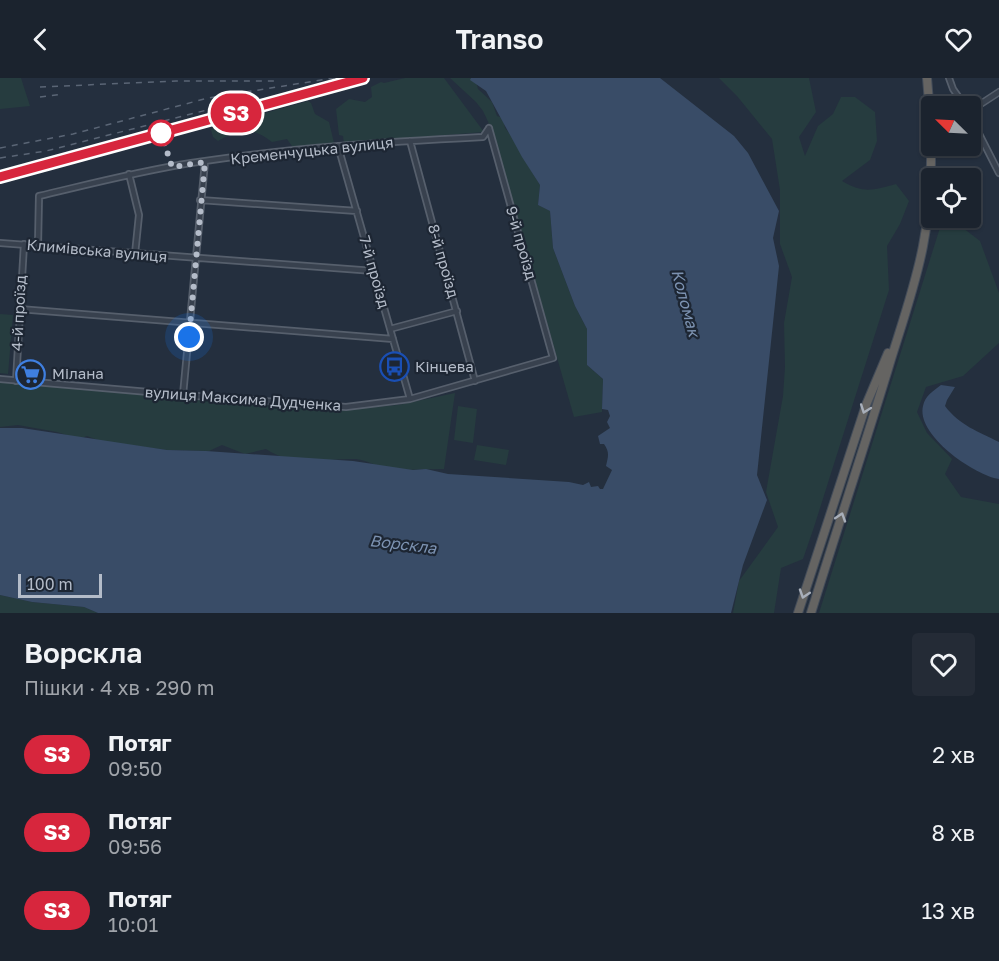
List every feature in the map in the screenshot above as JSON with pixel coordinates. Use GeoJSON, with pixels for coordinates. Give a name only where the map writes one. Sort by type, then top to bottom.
{"type":"FeatureCollection","features":[{"type":"Feature","properties":{"kind":"highway"},"geometry":{"type":"LineString","coordinates":[[927,78],[928,96]]}},
{"type":"Feature","properties":{"kind":"highway"},"geometry":{"type":"LineString","coordinates":[[811,613],[904,316],[923,247],[930,196],[931,156]]}},
{"type":"Feature","properties":{"kind":"highway"},"geometry":{"type":"LineString","coordinates":[[798,613],[866,405],[904,316]]}},
{"type":"Feature","properties":{"kind":"street"},"geometry":{"type":"LineString","coordinates":[[949,78],[958,96]]}},
{"type":"Feature","properties":{"kind":"street"},"geometry":{"type":"LineString","coordinates":[[981,104],[999,92]]}},
{"type":"Feature","properties":{"kind":"street","name":"Кременчуцька вулиця"},"geometry":{"type":"LineString","coordinates":[[38,245],[39,196],[129,174],[205,162],[339,146],[483,137],[489,128]]}},
{"type":"Feature","properties":{"kind":"street","name":"9-й проїзд"},"geometry":{"type":"LineString","coordinates":[[489,128],[553,358]]}},
{"type":"Feature","properties":{"kind":"street"},"geometry":{"type":"LineString","coordinates":[[981,138],[999,173]]}},
{"type":"Feature","properties":{"kind":"street","name":"8-й проїзд"},"geometry":{"type":"LineString","coordinates":[[410,141],[475,381]]}},
{"type":"Feature","properties":{"kind":"street","name":"7-й проїзд"},"geometry":{"type":"LineString","coordinates":[[339,146],[410,399]]}},
{"type":"Feature","properties":{"kind":"street"},"geometry":{"type":"LineString","coordinates":[[183,395],[205,162]]}},
{"type":"Feature","properties":{"kind":"street"},"geometry":{"type":"LineString","coordinates":[[129,174],[139,215],[135,254]]}},
{"type":"Feature","properties":{"kind":"street"},"geometry":{"type":"LineString","coordinates":[[200,200],[357,211]]}},
{"type":"Feature","properties":{"kind":"street","name":"Климівська вулиця"},"geometry":{"type":"LineString","coordinates":[[0,243],[374,271]]}},
{"type":"Feature","properties":{"kind":"street","name":"4-й проїзд"},"geometry":{"type":"LineString","coordinates":[[16,381],[24,244]]}},
{"type":"Feature","properties":{"kind":"street"},"geometry":{"type":"LineString","coordinates":[[19,309],[393,339]]}},
{"type":"Feature","properties":{"kind":"street"},"geometry":{"type":"LineString","coordinates":[[390,329],[457,311]]}},
{"type":"Feature","properties":{"kind":"street","name":"вулиця Максима Дудченка"},"geometry":{"type":"LineString","coordinates":[[0,379],[346,406],[410,399],[553,358]]}},
{"type":"Feature","properties":{"kind":"green space"},"geometry":{"type":"Polygon","coordinates":[[[0,78],[21,78],[30,106],[0,109],[0,78]]]}},
{"type":"Feature","properties":{"kind":"green space"},"geometry":{"type":"Polygon","coordinates":[[[405,78],[444,78],[484,132],[344,143],[343,136],[339,135],[336,109],[349,99],[365,102],[372,97],[371,87],[381,82],[405,78]]]}},
{"type":"Feature","properties":{"kind":"green space"},"geometry":{"type":"Polygon","coordinates":[[[450,78],[475,78],[478,89],[492,102],[497,116],[503,118],[505,128],[517,143],[540,185],[538,205],[550,211],[553,248],[575,306],[587,329],[587,365],[603,379],[602,412],[574,417],[492,130],[476,102],[450,78]]]}},
{"type":"Feature","properties":{"kind":"green space"},"geometry":{"type":"Polygon","coordinates":[[[719,78],[809,78],[816,112],[799,137],[805,156],[818,126],[833,114],[841,97],[855,97],[875,112],[877,141],[870,160],[842,181],[856,188],[869,190],[896,184],[909,201],[900,224],[887,246],[889,290],[814,527],[803,559],[781,568],[774,613],[733,613],[739,581],[778,527],[766,492],[783,396],[784,323],[792,277],[780,244],[780,190],[772,139],[719,78]]]}},
{"type":"Feature","properties":{"kind":"green space"},"geometry":{"type":"Polygon","coordinates":[[[308,101],[315,114],[329,122],[334,143],[294,149],[287,139],[272,142],[251,131],[239,132],[218,141],[213,137],[211,130],[213,128],[308,101]]]}},
{"type":"Feature","properties":{"kind":"green space"},"geometry":{"type":"Polygon","coordinates":[[[940,228],[963,228],[980,241],[999,293],[999,343],[963,376],[926,387],[917,412],[927,433],[952,459],[945,474],[961,497],[999,504],[999,613],[819,613],[940,228]]]}},
{"type":"Feature","properties":{"kind":"green space"},"geometry":{"type":"Polygon","coordinates":[[[0,314],[13,315],[8,374],[0,373],[0,314]]]}},
{"type":"Feature","properties":{"kind":"green space"},"geometry":{"type":"Polygon","coordinates":[[[0,382],[327,411],[398,405],[455,393],[444,469],[408,470],[383,467],[356,459],[299,460],[277,455],[266,449],[245,454],[222,445],[209,451],[167,450],[100,441],[87,436],[79,439],[57,432],[18,425],[0,427],[0,382]]]}},
{"type":"Feature","properties":{"kind":"green space"},"geometry":{"type":"Polygon","coordinates":[[[458,406],[477,409],[473,443],[454,440],[458,406]]]}},
{"type":"Feature","properties":{"kind":"green space"},"geometry":{"type":"Polygon","coordinates":[[[477,445],[509,450],[506,465],[474,460],[477,445]]]}},
{"type":"Feature","properties":{"kind":"green space"},"geometry":{"type":"Polygon","coordinates":[[[0,595],[32,602],[84,607],[98,613],[0,613],[0,595]]]}},
{"type":"Feature","properties":{"kind":"water"},"geometry":{"type":"Polygon","coordinates":[[[471,78],[660,78],[734,136],[748,153],[779,211],[773,238],[779,266],[757,475],[767,500],[743,565],[731,613],[98,613],[84,607],[32,602],[0,595],[0,428],[22,428],[167,450],[353,461],[413,470],[426,469],[448,474],[569,482],[583,485],[589,482],[591,487],[598,486],[603,489],[612,470],[606,466],[608,452],[604,444],[600,444],[598,436],[610,428],[607,422],[610,416],[608,410],[602,409],[603,379],[587,365],[587,329],[575,306],[553,248],[550,211],[538,205],[540,185],[486,91],[470,80],[471,78]]]}},
{"type":"Feature","properties":{"kind":"water"},"geometry":{"type":"Polygon","coordinates":[[[941,385],[955,387],[945,406],[951,413],[970,427],[999,442],[999,479],[988,476],[962,462],[937,441],[928,429],[923,417],[924,402],[941,385]]]}},
{"type":"Feature","properties":{"kind":"railway"},"geometry":{"type":"LineString","coordinates":[[0,148],[73,134],[208,98],[334,78]]}},
{"type":"Feature","properties":{"kind":"railway"},"geometry":{"type":"LineString","coordinates":[[0,177],[363,78]]}},
{"type":"Feature","properties":{"kind":"railway"},"geometry":{"type":"LineString","coordinates":[[40,87],[176,81],[279,81]]}},
{"type":"Feature","properties":{"kind":"railway"},"geometry":{"type":"LineString","coordinates":[[40,97],[63,94]]}},
{"type":"Feature","properties":{"kind":"railway"},"geometry":{"type":"LineString","coordinates":[[0,158],[46,151],[250,99]]}},
{"type":"Feature","properties":{"kind":"train","name":"S3"},"geometry":{"type":"LineString","coordinates":[[0,177],[363,78]]}},
{"type":"Feature","properties":{"kind":"place","name":"Кінцева"},"geometry":{"type":"Point","coordinates":[394,367]}},
{"type":"Feature","properties":{"kind":"place","name":"Мілана"},"geometry":{"type":"Point","coordinates":[31,374]}},
{"type":"Feature","properties":{"kind":"route"},"geometry":{"type":"LineString","coordinates":[[161,133],[172,167],[205,162],[189,337]]}},
{"type":"Feature","properties":{"kind":"water label","name":"Коломак"},"geometry":{"type":"Point","coordinates":[686,303]}},
{"type":"Feature","properties":{"kind":"water label","name":"Ворскла"},"geometry":{"type":"Point","coordinates":[403,544]}}]}
